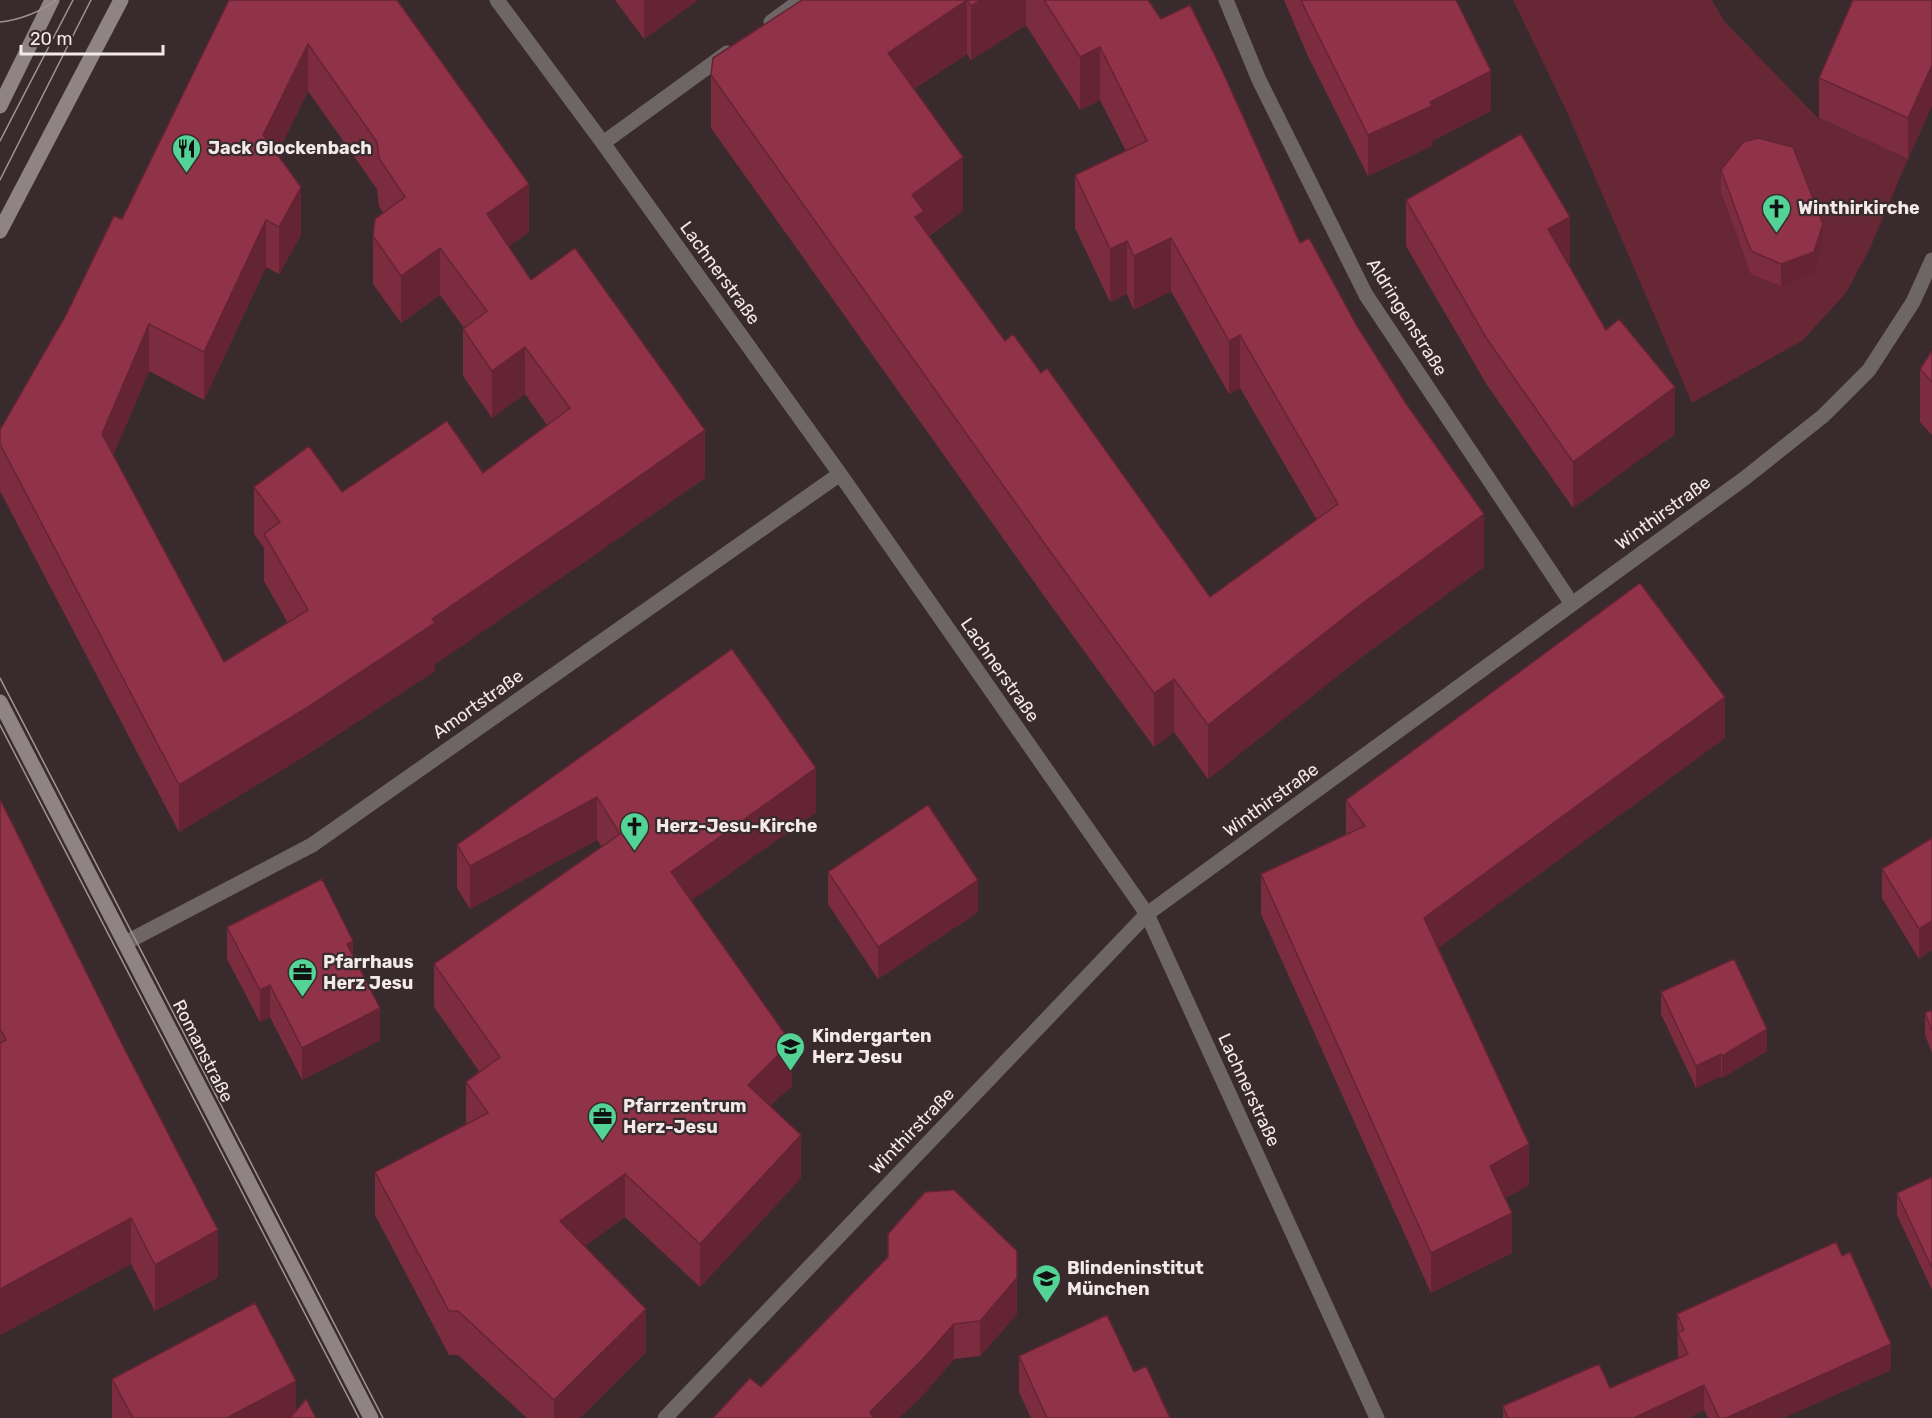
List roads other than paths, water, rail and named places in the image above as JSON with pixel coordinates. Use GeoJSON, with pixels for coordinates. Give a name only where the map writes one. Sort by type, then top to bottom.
{"type":"FeatureCollection","features":[{"type":"Feature","properties":{"kind":"main road"},"geometry":{"type":"LineString","coordinates":[[0,106],[52,0]]}},
{"type":"Feature","properties":{"kind":"main road"},"geometry":{"type":"LineString","coordinates":[[0,231],[121,0]]}},
{"type":"Feature","properties":{"kind":"main road","name":"Romanstraße"},"geometry":{"type":"LineString","coordinates":[[0,702],[371,1418]]}},
{"type":"Feature","properties":{"kind":"street","name":"Lachnerstraße"},"geometry":{"type":"LineString","coordinates":[[497,0],[603,143],[840,474],[1147,914],[1377,1418]]}},
{"type":"Feature","properties":{"kind":"street"},"geometry":{"type":"LineString","coordinates":[[763,27],[801,0]]}},
{"type":"Feature","properties":{"kind":"street","name":"Aldringenstraße"},"geometry":{"type":"LineString","coordinates":[[1226,0],[1259,80],[1366,295],[1572,604]]}},
{"type":"Feature","properties":{"kind":"street"},"geometry":{"type":"LineString","coordinates":[[603,143],[735,48]]}},
{"type":"Feature","properties":{"kind":"street","name":"Winthirstraße"},"geometry":{"type":"LineString","coordinates":[[665,1418],[1147,914],[1745,478],[1823,416],[1869,370],[1913,302],[1932,260]]}},
{"type":"Feature","properties":{"kind":"street","name":"Amortstraße"},"geometry":{"type":"LineString","coordinates":[[125,943],[312,845],[840,474]]}},
{"type":"Feature","properties":{"kind":"tram line"},"geometry":{"type":"LineString","coordinates":[[0,22],[30,15],[56,0]]}},
{"type":"Feature","properties":{"kind":"tram line"},"geometry":{"type":"LineString","coordinates":[[0,141],[73,0]]}},
{"type":"Feature","properties":{"kind":"tram line"},"geometry":{"type":"LineString","coordinates":[[0,180],[91,0]]}},
{"type":"Feature","properties":{"kind":"tram line"},"geometry":{"type":"LineString","coordinates":[[0,678],[383,1418]]}},
{"type":"Feature","properties":{"kind":"tram line"},"geometry":{"type":"LineString","coordinates":[[0,725],[359,1418]]}},
{"type":"Feature","properties":{"kind":"place","name":"Jack Glockenbach"},"geometry":{"type":"Point","coordinates":[187,174]}},
{"type":"Feature","properties":{"kind":"place","name":"Winthirkirche"},"geometry":{"type":"Point","coordinates":[1777,234]}},
{"type":"Feature","properties":{"kind":"place","name":"Herz-Jesu-Kirche"},"geometry":{"type":"Point","coordinates":[635,852]}},
{"type":"Feature","properties":{"kind":"place","name":"Pfarrhaus Herz Jesu"},"geometry":{"type":"Point","coordinates":[302,998]}},
{"type":"Feature","properties":{"kind":"place","name":"Kindergarten Herz Jesu"},"geometry":{"type":"Point","coordinates":[791,1072]}},
{"type":"Feature","properties":{"kind":"place","name":"Pfarrzentrum Herz-Jesu"},"geometry":{"type":"Point","coordinates":[602,1142]}},
{"type":"Feature","properties":{"kind":"place","name":"Blindeninstitut München"},"geometry":{"type":"Point","coordinates":[1046,1304]}}]}
